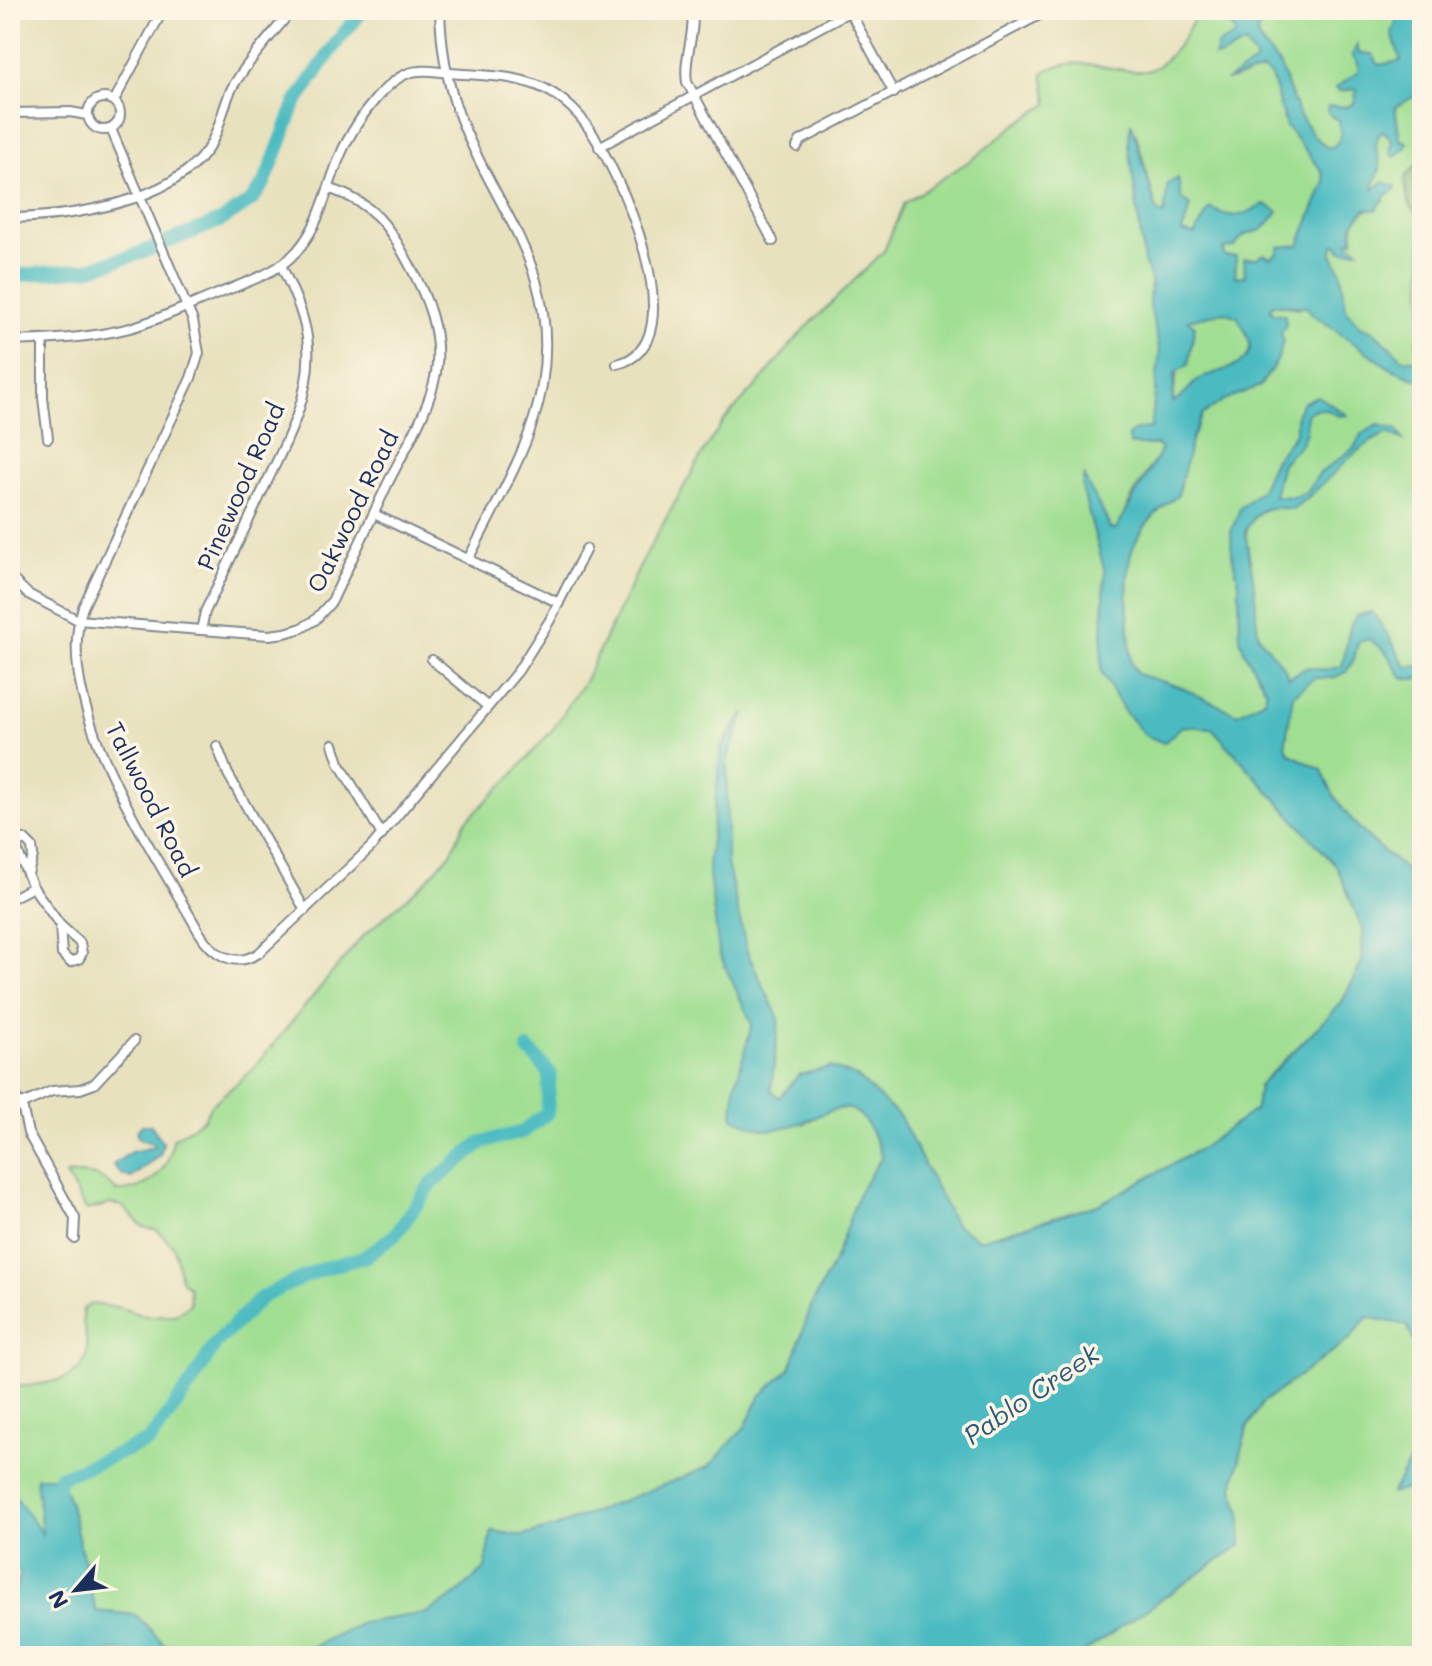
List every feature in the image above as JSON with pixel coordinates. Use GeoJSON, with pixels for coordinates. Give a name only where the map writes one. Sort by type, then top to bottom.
{"type":"FeatureCollection","features":[{"type":"Feature","properties":{"kind":"street"},"geometry":{"type":"LineString","coordinates":[[114,101],[163,10]]}},
{"type":"Feature","properties":{"kind":"street"},"geometry":{"type":"LineString","coordinates":[[10,218],[74,214],[140,195],[180,176],[203,156],[215,137],[221,112],[232,89],[292,10]]}},
{"type":"Feature","properties":{"kind":"street"},"geometry":{"type":"LineString","coordinates":[[440,10],[447,73],[465,130],[523,241],[534,269],[543,309],[546,346],[542,386],[527,438],[469,558]]}},
{"type":"Feature","properties":{"kind":"street"},"geometry":{"type":"LineString","coordinates":[[692,10],[693,25],[685,69],[687,82],[773,241]]}},
{"type":"Feature","properties":{"kind":"street"},"geometry":{"type":"LineString","coordinates":[[599,147],[850,10],[894,93]]}},
{"type":"Feature","properties":{"kind":"street"},"geometry":{"type":"LineString","coordinates":[[797,147],[800,141],[1049,10]]}},
{"type":"Feature","properties":{"kind":"street"},"geometry":{"type":"LineString","coordinates":[[10,341],[119,330],[152,321],[281,265],[307,238],[355,128],[395,79],[418,71],[516,79],[553,93],[586,124],[636,219],[654,310],[643,346],[634,358],[617,364]]}},
{"type":"Feature","properties":{"kind":"street"},"geometry":{"type":"LineString","coordinates":[[10,113],[70,112],[87,115],[95,128],[100,130],[111,129],[119,121],[120,115],[114,101],[104,97],[94,101],[87,115]]}},
{"type":"Feature","properties":{"kind":"street","name":"Tallwood Road"},"geometry":{"type":"LineString","coordinates":[[111,129],[198,338],[196,366],[78,620],[75,649],[87,712],[118,786],[206,945],[215,953],[227,959],[251,958],[382,835],[518,671],[545,630],[586,549]]}},
{"type":"Feature","properties":{"kind":"street","name":"Oakwood Road"},"geometry":{"type":"LineString","coordinates":[[10,577],[28,594],[78,620],[201,630],[269,635],[302,628],[315,620],[332,601],[427,400],[436,373],[436,335],[425,296],[384,222],[364,203],[331,189]]}},
{"type":"Feature","properties":{"kind":"street","name":"Pinewood Road"},"geometry":{"type":"LineString","coordinates":[[201,630],[205,612],[290,434],[305,383],[309,364],[307,330],[281,265]]}},
{"type":"Feature","properties":{"kind":"street"},"geometry":{"type":"LineString","coordinates":[[43,340],[43,398],[48,438]]}},
{"type":"Feature","properties":{"kind":"street"},"geometry":{"type":"LineString","coordinates":[[374,514],[559,603]]}},
{"type":"Feature","properties":{"kind":"street"},"geometry":{"type":"LineString","coordinates":[[432,660],[487,706]]}},
{"type":"Feature","properties":{"kind":"street"},"geometry":{"type":"LineString","coordinates":[[333,744],[339,763],[382,835]]}},
{"type":"Feature","properties":{"kind":"street"},"geometry":{"type":"LineString","coordinates":[[217,746],[228,774],[305,910]]}},
{"type":"Feature","properties":{"kind":"street"},"geometry":{"type":"LineString","coordinates":[[28,874],[33,887],[60,925]]}},
{"type":"Feature","properties":{"kind":"street"},"geometry":{"type":"LineString","coordinates":[[10,899],[33,887]]}},
{"type":"Feature","properties":{"kind":"street"},"geometry":{"type":"LineString","coordinates":[[20,1105],[52,1091],[80,1089],[94,1084],[134,1041]]}},
{"type":"Feature","properties":{"kind":"street"},"geometry":{"type":"LineString","coordinates":[[10,1087],[20,1105],[28,1133],[75,1218],[74,1238]]}},
{"type":"Feature","properties":{"kind":"green space"},"geometry":{"type":"Polygon","coordinates":[[[1198,10],[1220,10],[1235,31],[1235,36],[1218,45],[1234,48],[1246,44],[1256,59],[1254,64],[1226,81],[1263,70],[1271,76],[1286,126],[1322,171],[1325,182],[1299,245],[1279,247],[1278,253],[1270,258],[1245,259],[1245,276],[1235,277],[1236,256],[1224,256],[1223,248],[1264,226],[1277,211],[1265,204],[1243,216],[1226,216],[1194,235],[1181,232],[1178,179],[1168,184],[1165,216],[1157,211],[1136,133],[1129,144],[1144,261],[1151,281],[1149,302],[1160,352],[1151,428],[1131,445],[1157,445],[1162,449],[1116,529],[1110,530],[1084,477],[1082,488],[1105,572],[1101,671],[1124,711],[1145,735],[1181,726],[1212,728],[1337,867],[1363,930],[1362,962],[1341,1004],[1259,1085],[1256,1109],[1202,1148],[1098,1205],[980,1240],[954,1223],[900,1117],[857,1077],[779,1098],[771,1090],[779,1019],[747,952],[727,863],[727,760],[743,716],[721,748],[719,953],[753,1024],[735,1087],[804,1124],[834,1110],[845,1108],[855,1111],[869,1127],[882,1157],[860,1190],[834,1262],[812,1304],[790,1369],[761,1395],[745,1427],[709,1467],[556,1527],[522,1536],[492,1531],[485,1569],[451,1599],[426,1613],[362,1623],[293,1656],[219,1656],[164,1644],[136,1615],[96,1611],[70,1504],[60,1478],[42,1536],[10,1489],[10,1347],[19,1387],[60,1380],[78,1370],[84,1362],[87,1347],[83,1309],[90,1304],[117,1307],[146,1316],[175,1315],[190,1304],[189,1287],[181,1280],[174,1247],[157,1230],[143,1227],[122,1206],[111,1204],[86,1210],[66,1175],[94,1176],[117,1191],[139,1187],[156,1177],[167,1160],[173,1139],[204,1119],[210,1106],[251,1071],[362,937],[426,881],[451,853],[465,822],[511,777],[553,729],[585,680],[645,556],[725,419],[800,334],[884,251],[904,203],[974,158],[1016,124],[1048,104],[1043,73],[1053,67],[1075,63],[1147,71],[1171,54],[1198,10]]]}},
{"type":"Feature","properties":{"kind":"green space"},"geometry":{"type":"Polygon","coordinates":[[[1282,10],[1394,10],[1397,20],[1392,33],[1401,61],[1379,65],[1359,53],[1357,47],[1358,72],[1340,91],[1358,89],[1354,104],[1328,106],[1327,111],[1338,119],[1341,137],[1333,147],[1326,147],[1314,136],[1298,113],[1280,66],[1258,39],[1257,30],[1282,10]]]}},
{"type":"Feature","properties":{"kind":"green space"},"geometry":{"type":"Polygon","coordinates":[[[1422,92],[1422,158],[1405,178],[1411,206],[1422,217],[1422,338],[1417,339],[1416,344],[1422,342],[1422,361],[1403,359],[1373,331],[1360,326],[1346,310],[1341,272],[1332,254],[1333,245],[1338,244],[1340,250],[1358,248],[1349,245],[1348,241],[1353,240],[1355,222],[1361,214],[1384,201],[1376,188],[1373,189],[1380,168],[1377,139],[1385,131],[1392,140],[1390,148],[1407,142],[1400,141],[1395,107],[1422,92]]]}},
{"type":"Feature","properties":{"kind":"green space"},"geometry":{"type":"Polygon","coordinates":[[[1422,158],[1422,217],[1410,206],[1405,178],[1422,158]]]}},
{"type":"Feature","properties":{"kind":"green space"},"geometry":{"type":"Polygon","coordinates":[[[1273,304],[1307,307],[1311,313],[1390,368],[1422,381],[1422,666],[1406,667],[1371,612],[1356,616],[1350,627],[1342,667],[1324,670],[1308,667],[1288,678],[1257,632],[1246,544],[1250,521],[1268,508],[1306,500],[1344,462],[1377,438],[1388,433],[1402,439],[1396,429],[1362,434],[1354,448],[1319,474],[1307,492],[1294,497],[1273,496],[1282,463],[1301,444],[1306,432],[1307,414],[1319,409],[1339,416],[1346,414],[1318,396],[1297,413],[1295,433],[1275,459],[1261,490],[1240,508],[1232,555],[1239,583],[1240,638],[1267,691],[1264,700],[1237,715],[1180,687],[1137,674],[1131,663],[1128,568],[1142,530],[1178,495],[1190,441],[1202,414],[1222,400],[1260,386],[1283,342],[1270,308],[1273,304]]]}},
{"type":"Feature","properties":{"kind":"green space"},"geometry":{"type":"Polygon","coordinates":[[[1224,312],[1238,316],[1250,342],[1249,353],[1239,364],[1200,379],[1172,404],[1186,320],[1224,312]]]}},
{"type":"Feature","properties":{"kind":"green space"},"geometry":{"type":"Polygon","coordinates":[[[1368,639],[1382,648],[1403,677],[1422,678],[1422,884],[1351,820],[1322,770],[1290,754],[1285,746],[1293,695],[1315,678],[1333,678],[1354,659],[1358,642],[1368,639]]]}},
{"type":"Feature","properties":{"kind":"green space"},"geometry":{"type":"Polygon","coordinates":[[[1367,1317],[1407,1325],[1416,1348],[1422,1349],[1422,1419],[1418,1447],[1391,1493],[1422,1484],[1422,1656],[1078,1656],[1241,1545],[1241,1513],[1233,1487],[1247,1429],[1262,1403],[1351,1338],[1367,1317]]]}},
{"type":"Feature","properties":{"kind":"water","name":"Pablo Creek"},"geometry":{"type":"Polygon","coordinates":[[[1220,10],[1239,10],[1247,20],[1265,10],[1282,10],[1257,30],[1258,39],[1280,66],[1298,113],[1314,136],[1326,147],[1333,147],[1341,137],[1338,119],[1327,110],[1328,106],[1354,104],[1357,89],[1339,91],[1336,88],[1358,72],[1358,63],[1352,55],[1357,45],[1359,53],[1372,54],[1379,65],[1401,61],[1392,33],[1397,20],[1394,10],[1422,10],[1422,92],[1395,107],[1400,140],[1407,142],[1406,147],[1395,157],[1391,154],[1392,140],[1384,131],[1376,144],[1380,168],[1373,189],[1383,182],[1396,186],[1395,190],[1386,195],[1376,210],[1365,209],[1353,225],[1353,241],[1349,244],[1359,250],[1342,251],[1337,244],[1333,245],[1332,254],[1341,272],[1346,310],[1360,326],[1373,331],[1403,359],[1422,361],[1422,381],[1390,368],[1311,313],[1307,307],[1273,304],[1270,309],[1285,315],[1286,325],[1281,332],[1283,342],[1277,361],[1260,386],[1224,400],[1202,415],[1192,437],[1178,495],[1148,522],[1133,548],[1127,581],[1131,663],[1137,674],[1180,687],[1237,714],[1264,700],[1267,691],[1240,638],[1239,583],[1232,555],[1231,532],[1240,508],[1261,490],[1275,459],[1295,434],[1297,413],[1302,403],[1317,396],[1347,415],[1339,416],[1319,409],[1307,414],[1306,432],[1301,444],[1282,463],[1274,496],[1294,497],[1307,492],[1319,474],[1354,448],[1362,434],[1378,425],[1396,429],[1403,440],[1388,433],[1374,440],[1361,448],[1305,500],[1292,509],[1269,508],[1259,512],[1245,531],[1258,635],[1285,669],[1288,678],[1308,667],[1325,670],[1342,667],[1350,627],[1356,616],[1372,612],[1406,667],[1422,666],[1422,678],[1408,679],[1397,671],[1382,648],[1368,639],[1358,642],[1354,659],[1346,672],[1333,678],[1315,678],[1293,695],[1285,746],[1290,754],[1322,770],[1351,820],[1422,884],[1422,1349],[1416,1348],[1407,1325],[1367,1317],[1351,1338],[1262,1403],[1247,1428],[1233,1487],[1241,1513],[1241,1545],[1078,1656],[293,1656],[362,1623],[426,1613],[451,1599],[485,1569],[492,1531],[522,1536],[556,1527],[709,1467],[745,1427],[761,1395],[790,1369],[812,1304],[834,1262],[860,1190],[882,1157],[871,1130],[860,1115],[849,1109],[837,1109],[769,1130],[733,1118],[735,1087],[752,1024],[719,953],[708,866],[721,747],[745,712],[727,760],[727,863],[747,952],[779,1019],[771,1090],[779,1098],[799,1075],[831,1067],[857,1077],[900,1117],[954,1223],[980,1240],[1098,1205],[1202,1148],[1256,1109],[1259,1086],[1341,1004],[1362,962],[1363,930],[1337,867],[1212,728],[1182,726],[1164,743],[1145,735],[1124,711],[1101,671],[1105,572],[1082,488],[1084,474],[1110,529],[1116,529],[1162,449],[1157,445],[1131,445],[1128,436],[1138,429],[1151,428],[1160,351],[1149,302],[1151,281],[1144,261],[1129,144],[1131,122],[1157,211],[1164,215],[1168,184],[1178,178],[1181,198],[1191,206],[1182,232],[1194,235],[1210,208],[1232,216],[1265,204],[1278,212],[1262,230],[1244,235],[1234,247],[1223,249],[1224,256],[1236,256],[1235,277],[1245,276],[1244,259],[1264,254],[1270,258],[1278,253],[1279,247],[1299,245],[1325,182],[1322,171],[1286,126],[1271,76],[1263,70],[1225,81],[1254,64],[1256,59],[1245,44],[1214,57],[1218,45],[1235,36],[1235,31],[1220,10]],[[1224,312],[1187,320],[1195,326],[1188,365],[1175,373],[1172,403],[1200,379],[1231,368],[1245,359],[1250,342],[1238,317],[1224,312]]]}},
{"type":"Feature","properties":{"kind":"water"},"geometry":{"type":"Polygon","coordinates":[[[142,1125],[151,1125],[163,1143],[160,1155],[131,1178],[121,1174],[113,1165],[131,1152],[154,1147],[152,1143],[139,1139],[136,1132],[142,1125]]]}},
{"type":"Feature","properties":{"kind":"water"},"geometry":{"type":"Polygon","coordinates":[[[1421,1419],[1422,1484],[1391,1494],[1418,1447],[1421,1419]]]}},
{"type":"Feature","properties":{"kind":"water"},"geometry":{"type":"Polygon","coordinates":[[[36,1477],[60,1477],[70,1504],[96,1611],[136,1615],[164,1644],[219,1656],[140,1656],[117,1650],[95,1656],[10,1656],[10,1606],[20,1574],[10,1557],[10,1489],[42,1534],[36,1477]]]}},
{"type":"Feature","properties":{"kind":"waterway"},"geometry":{"type":"LineString","coordinates":[[10,276],[87,269],[138,254],[222,220],[251,201],[265,182],[295,104],[339,39],[363,10]]}},
{"type":"Feature","properties":{"kind":"waterway"},"geometry":{"type":"LineString","coordinates":[[57,1494],[60,1477],[149,1441],[191,1384],[216,1343],[262,1297],[319,1270],[366,1256],[395,1235],[432,1183],[482,1142],[523,1132],[547,1113],[550,1073],[528,1049]]}}]}
